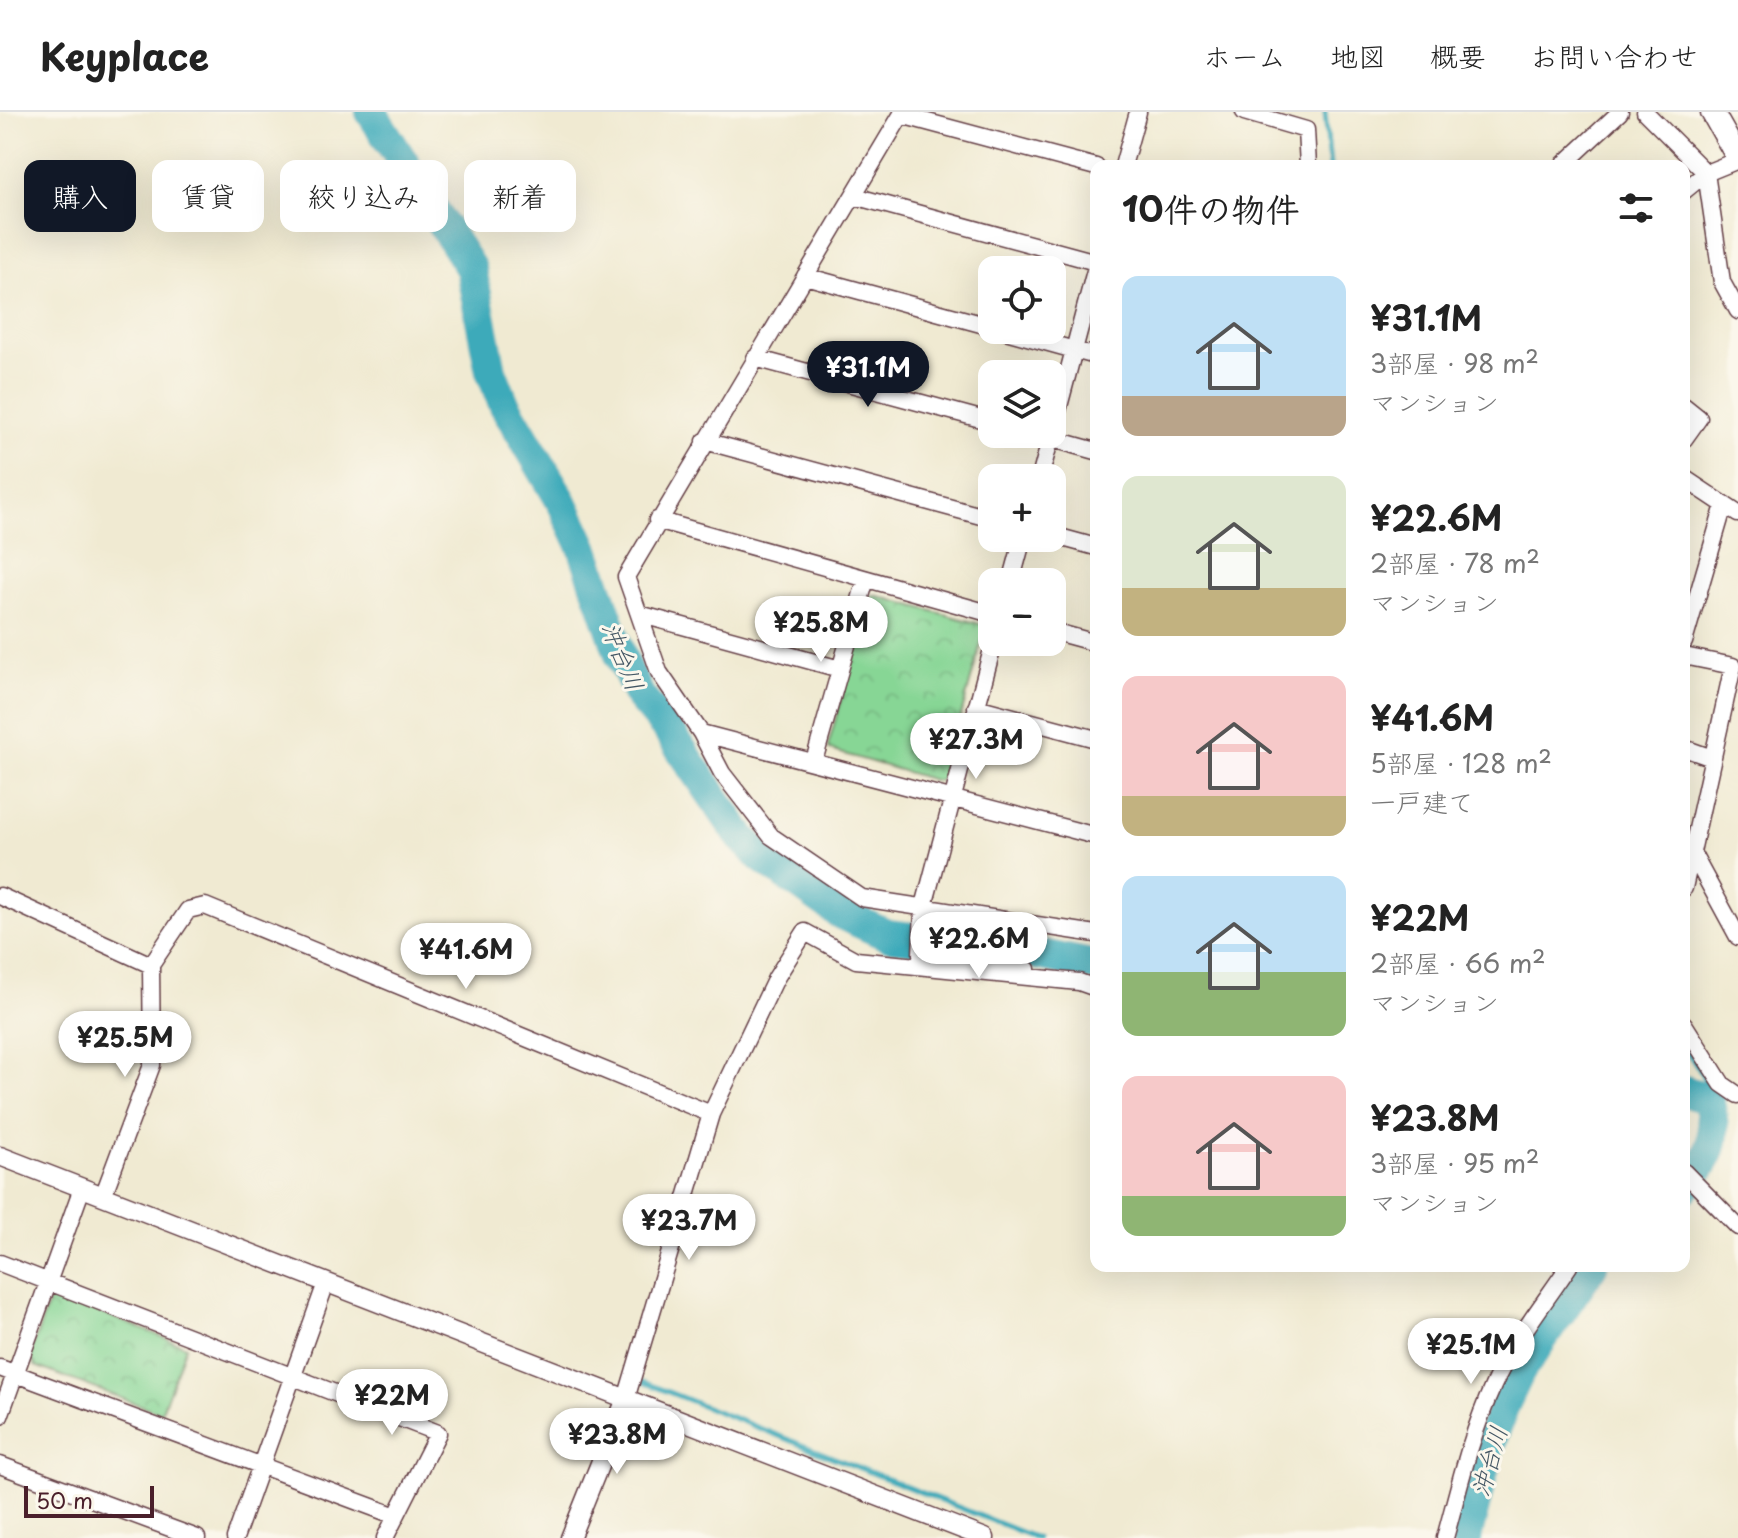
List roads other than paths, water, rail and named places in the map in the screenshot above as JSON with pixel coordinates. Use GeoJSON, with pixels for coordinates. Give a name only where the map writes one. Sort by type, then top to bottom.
{"type":"FeatureCollection","features":[{"type":"Feature","properties":{"kind":"main road"},"geometry":{"type":"LineString","coordinates":[[1712,112],[1738,159]]}},
{"type":"Feature","properties":{"kind":"street"},"geometry":{"type":"LineString","coordinates":[[1125,160],[1138,112]]}},
{"type":"Feature","properties":{"kind":"street"},"geometry":{"type":"LineString","coordinates":[[1244,112],[1306,130],[1308,160]]}},
{"type":"Feature","properties":{"kind":"street"},"geometry":{"type":"LineString","coordinates":[[1568,160],[1620,112]]}},
{"type":"Feature","properties":{"kind":"street"},"geometry":{"type":"LineString","coordinates":[[1645,112],[1706,173],[1722,282],[1738,311]]}},
{"type":"Feature","properties":{"kind":"street"},"geometry":{"type":"LineString","coordinates":[[1090,165],[902,113],[657,520],[626,577],[659,672],[701,733],[722,773],[771,836],[862,898],[924,916],[1090,933]]}},
{"type":"Feature","properties":{"kind":"street"},"geometry":{"type":"LineString","coordinates":[[1690,186],[1706,173],[1738,159]]}},
{"type":"Feature","properties":{"kind":"street"},"geometry":{"type":"LineString","coordinates":[[854,196],[1090,262]]}},
{"type":"Feature","properties":{"kind":"street"},"geometry":{"type":"LineString","coordinates":[[805,276],[978,323]]}},
{"type":"Feature","properties":{"kind":"street"},"geometry":{"type":"LineString","coordinates":[[1066,382],[1090,287]]}},
{"type":"Feature","properties":{"kind":"street"},"geometry":{"type":"LineString","coordinates":[[1052,344],[1090,354]]}},
{"type":"Feature","properties":{"kind":"street"},"geometry":{"type":"LineString","coordinates":[[755,358],[978,418]]}},
{"type":"Feature","properties":{"kind":"street"},"geometry":{"type":"LineString","coordinates":[[1690,411],[1699,418],[1690,431]]}},
{"type":"Feature","properties":{"kind":"street"},"geometry":{"type":"LineString","coordinates":[[705,441],[978,515]]}},
{"type":"Feature","properties":{"kind":"street"},"geometry":{"type":"LineString","coordinates":[[1066,443],[1090,449]]}},
{"type":"Feature","properties":{"kind":"street"},"geometry":{"type":"LineString","coordinates":[[1690,482],[1731,510],[1690,625]]}},
{"type":"Feature","properties":{"kind":"street"},"geometry":{"type":"LineString","coordinates":[[657,520],[978,610]]}},
{"type":"Feature","properties":{"kind":"street"},"geometry":{"type":"LineString","coordinates":[[1066,539],[1090,545]]}},
{"type":"Feature","properties":{"kind":"street"},"geometry":{"type":"LineString","coordinates":[[814,761],[866,579]]}},
{"type":"Feature","properties":{"kind":"street"},"geometry":{"type":"LineString","coordinates":[[639,614],[840,669]]}},
{"type":"Feature","properties":{"kind":"street"},"geometry":{"type":"LineString","coordinates":[[1066,635],[1090,641]]}},
{"type":"Feature","properties":{"kind":"street"},"geometry":{"type":"LineString","coordinates":[[990,656],[951,796],[924,916],[921,955],[998,962],[1090,986]]}},
{"type":"Feature","properties":{"kind":"street"},"geometry":{"type":"LineString","coordinates":[[1690,657],[1733,666],[1690,839]]}},
{"type":"Feature","properties":{"kind":"street"},"geometry":{"type":"LineString","coordinates":[[976,707],[1090,737]]}},
{"type":"Feature","properties":{"kind":"street"},"geometry":{"type":"LineString","coordinates":[[701,733],[1090,834]]}},
{"type":"Feature","properties":{"kind":"street"},"geometry":{"type":"LineString","coordinates":[[1690,750],[1712,758]]}},
{"type":"Feature","properties":{"kind":"street"},"geometry":{"type":"LineString","coordinates":[[1690,850],[1738,937]]}},
{"type":"Feature","properties":{"kind":"street"},"geometry":{"type":"LineString","coordinates":[[0,896],[151,965]]}},
{"type":"Feature","properties":{"kind":"street"},"geometry":{"type":"LineString","coordinates":[[103,1196],[152,1065],[151,965],[188,910],[205,906],[711,1114]]}},
{"type":"Feature","properties":{"kind":"street"},"geometry":{"type":"LineString","coordinates":[[570,1538],[626,1399],[711,1114],[776,978],[805,932],[856,960],[1079,982]]}},
{"type":"Feature","properties":{"kind":"street"},"geometry":{"type":"LineString","coordinates":[[1690,1033],[1722,1084],[1738,1095]]}},
{"type":"Feature","properties":{"kind":"street"},"geometry":{"type":"LineString","coordinates":[[0,1156],[985,1538]]}},
{"type":"Feature","properties":{"kind":"street"},"geometry":{"type":"LineString","coordinates":[[1690,1179],[1738,1227]]}},
{"type":"Feature","properties":{"kind":"street"},"geometry":{"type":"LineString","coordinates":[[0,1416],[8,1371],[48,1282],[82,1188]]}},
{"type":"Feature","properties":{"kind":"street"},"geometry":{"type":"LineString","coordinates":[[0,1263],[438,1433],[385,1538]]}},
{"type":"Feature","properties":{"kind":"street"},"geometry":{"type":"LineString","coordinates":[[1445,1538],[1470,1447],[1493,1386],[1513,1348],[1565,1272]]}},
{"type":"Feature","properties":{"kind":"street"},"geometry":{"type":"LineString","coordinates":[[235,1538],[326,1283]]}},
{"type":"Feature","properties":{"kind":"street"},"geometry":{"type":"LineString","coordinates":[[8,1371],[396,1516]]}},
{"type":"Feature","properties":{"kind":"street"},"geometry":{"type":"LineString","coordinates":[[0,1465],[197,1538]]}},
{"type":"Feature","properties":{"kind":"waterway","name":"沖台川"},"geometry":{"type":"LineString","coordinates":[[371,112],[471,269],[491,371],[504,404],[562,502],[583,547],[621,657],[640,697],[668,730],[741,837],[762,858],[841,914],[887,935],[1023,951],[1090,965]]}},
{"type":"Feature","properties":{"kind":"waterway"},"geometry":{"type":"LineString","coordinates":[[1325,112],[1329,160]]}},
{"type":"Feature","properties":{"kind":"waterway"},"geometry":{"type":"LineString","coordinates":[[1690,1056],[1709,1086],[1708,1099]]}},
{"type":"Feature","properties":{"kind":"waterway","name":"沖台川"},"geometry":{"type":"LineString","coordinates":[[1690,1093],[1708,1099],[1713,1126],[1707,1157],[1690,1180]]}},
{"type":"Feature","properties":{"kind":"waterway","name":"沖台川"},"geometry":{"type":"LineString","coordinates":[[1466,1538],[1489,1446],[1503,1407],[1520,1371],[1588,1272]]}},
{"type":"Feature","properties":{"kind":"waterway"},"geometry":{"type":"LineString","coordinates":[[638,1380],[1036,1538]]}}]}
